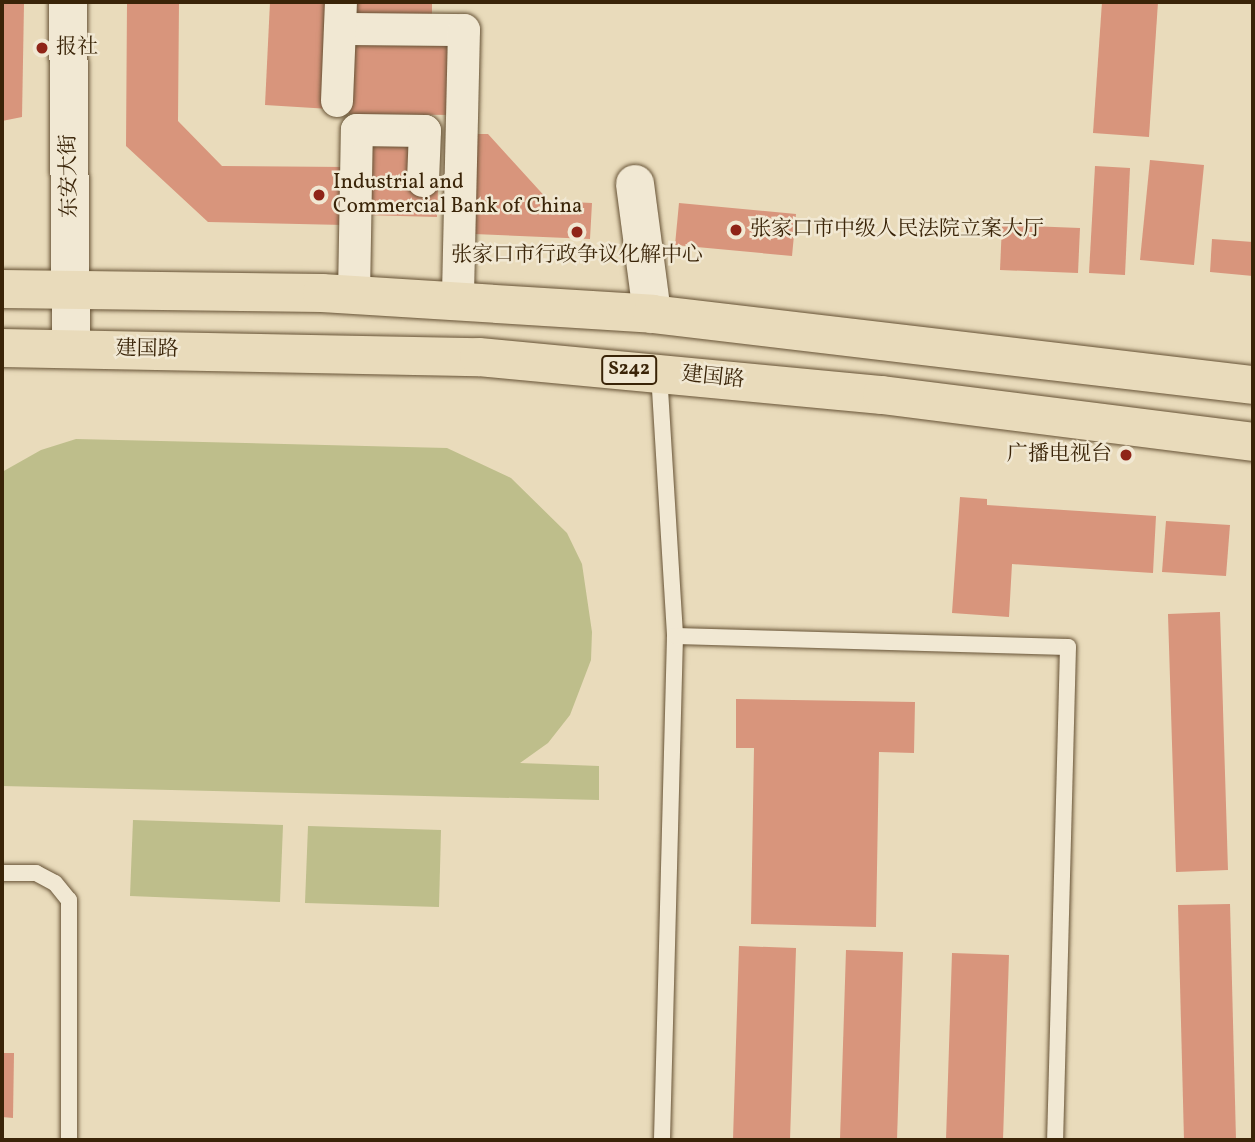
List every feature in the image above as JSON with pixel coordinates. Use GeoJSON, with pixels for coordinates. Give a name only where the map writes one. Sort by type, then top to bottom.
{"type":"FeatureCollection","features":[{"type":"Feature","properties":{"kind":"main road","name":"东安大街"},"geometry":{"type":"LineString","coordinates":[[68,2],[71,349]]}},
{"type":"Feature","properties":{"kind":"main road"},"geometry":{"type":"LineString","coordinates":[[635,184],[659,373]]}},
{"type":"Feature","properties":{"kind":"main road"},"geometry":{"type":"LineString","coordinates":[[2,289],[354,295],[652,314],[1253,385]]}},
{"type":"Feature","properties":{"kind":"main road","name":"建国路"},"geometry":{"type":"LineString","coordinates":[[2,348],[479,356],[659,373],[1253,442]]}},
{"type":"Feature","properties":{"kind":"street"},"geometry":{"type":"LineString","coordinates":[[337,101],[340,15],[464,30],[458,302]]}},
{"type":"Feature","properties":{"kind":"street"},"geometry":{"type":"LineString","coordinates":[[354,295],[357,130],[425,131],[424,181]]}},
{"type":"Feature","properties":{"kind":"lane"},"geometry":{"type":"LineString","coordinates":[[659,373],[675,636],[662,1140]]}},
{"type":"Feature","properties":{"kind":"lane"},"geometry":{"type":"LineString","coordinates":[[675,636],[1068,647],[1055,1140]]}},
{"type":"Feature","properties":{"kind":"lane"},"geometry":{"type":"LineString","coordinates":[[2,873],[36,873],[55,883],[69,900],[69,1140]]}},
{"type":"Feature","properties":{"kind":"green space"},"geometry":{"type":"Polygon","coordinates":[[[76,439],[447,448],[511,478],[567,533],[582,564],[592,632],[591,660],[570,715],[548,743],[520,763],[599,766],[599,800],[2,786],[2,472],[41,450],[76,439]]]}},
{"type":"Feature","properties":{"kind":"green space"},"geometry":{"type":"Polygon","coordinates":[[[133,820],[283,825],[280,902],[130,896],[133,820]]]}},
{"type":"Feature","properties":{"kind":"green space"},"geometry":{"type":"Polygon","coordinates":[[[308,826],[441,830],[439,907],[305,903],[308,826]]]}},
{"type":"Feature","properties":{"kind":"building"},"geometry":{"type":"Polygon","coordinates":[[[127,2],[179,2],[178,121],[222,166],[345,167],[344,225],[208,222],[126,146],[127,2]]]}},
{"type":"Feature","properties":{"kind":"building"},"geometry":{"type":"Polygon","coordinates":[[[270,2],[335,2],[330,109],[265,105],[270,2]]]}},
{"type":"Feature","properties":{"kind":"building"},"geometry":{"type":"Polygon","coordinates":[[[349,2],[432,2],[432,16],[348,14],[349,2]]]}},
{"type":"Feature","properties":{"kind":"building"},"geometry":{"type":"Polygon","coordinates":[[[1102,2],[1158,2],[1149,137],[1093,133],[1102,2]]]}},
{"type":"Feature","properties":{"kind":"building"},"geometry":{"type":"Polygon","coordinates":[[[2,3],[24,4],[22,117],[2,121],[2,3]]]}},
{"type":"Feature","properties":{"kind":"building"},"geometry":{"type":"Polygon","coordinates":[[[350,45],[454,46],[454,115],[349,114],[350,45]]]}},
{"type":"Feature","properties":{"kind":"building"},"geometry":{"type":"Polygon","coordinates":[[[475,134],[488,134],[549,201],[592,203],[590,239],[474,234],[475,134]]]}},
{"type":"Feature","properties":{"kind":"building"},"geometry":{"type":"Polygon","coordinates":[[[365,136],[417,137],[415,188],[438,188],[437,217],[363,215],[365,136]]]}},
{"type":"Feature","properties":{"kind":"building"},"geometry":{"type":"Polygon","coordinates":[[[1150,160],[1204,165],[1194,265],[1140,260],[1150,160]]]}},
{"type":"Feature","properties":{"kind":"building"},"geometry":{"type":"Polygon","coordinates":[[[1095,166],[1130,168],[1125,275],[1089,273],[1095,166]]]}},
{"type":"Feature","properties":{"kind":"building","name":"张家口市中级人民法院立案大厅"},"geometry":{"type":"Polygon","coordinates":[[[679,203],[796,214],[792,256],[675,245],[679,203]]]}},
{"type":"Feature","properties":{"kind":"building"},"geometry":{"type":"Polygon","coordinates":[[[1002,225],[1080,228],[1078,273],[1000,270],[1002,225]]]}},
{"type":"Feature","properties":{"kind":"building"},"geometry":{"type":"Polygon","coordinates":[[[1212,239],[1253,242],[1253,276],[1210,272],[1212,239]]]}},
{"type":"Feature","properties":{"kind":"building"},"geometry":{"type":"Polygon","coordinates":[[[960,497],[987,499],[987,505],[1156,516],[1153,573],[1012,564],[1009,617],[952,613],[960,497]]]}},
{"type":"Feature","properties":{"kind":"building"},"geometry":{"type":"Polygon","coordinates":[[[1166,521],[1230,525],[1226,576],[1162,572],[1166,521]]]}},
{"type":"Feature","properties":{"kind":"building"},"geometry":{"type":"Polygon","coordinates":[[[1220,612],[1228,870],[1176,872],[1168,614],[1220,612]]]}},
{"type":"Feature","properties":{"kind":"building"},"geometry":{"type":"Polygon","coordinates":[[[736,699],[915,702],[914,753],[879,752],[876,927],[751,924],[754,748],[736,748],[736,699]]]}},
{"type":"Feature","properties":{"kind":"building"},"geometry":{"type":"Polygon","coordinates":[[[1230,904],[1236,1140],[1184,1140],[1178,905],[1230,904]]]}},
{"type":"Feature","properties":{"kind":"building"},"geometry":{"type":"Polygon","coordinates":[[[739,946],[796,948],[790,1140],[733,1140],[739,946]]]}},
{"type":"Feature","properties":{"kind":"building"},"geometry":{"type":"Polygon","coordinates":[[[846,950],[903,952],[897,1140],[840,1140],[846,950]]]}},
{"type":"Feature","properties":{"kind":"building"},"geometry":{"type":"Polygon","coordinates":[[[952,953],[1009,955],[1003,1140],[946,1140],[952,953]]]}},
{"type":"Feature","properties":{"kind":"building"},"geometry":{"type":"Polygon","coordinates":[[[2,1053],[14,1053],[13,1118],[2,1117],[2,1053]]]}},
{"type":"Feature","properties":{"kind":"place","name":"报社"},"geometry":{"type":"Point","coordinates":[42,48]}},
{"type":"Feature","properties":{"kind":"place","name":"Industrial and Commercial Bank of China"},"geometry":{"type":"Point","coordinates":[319,195]}},
{"type":"Feature","properties":{"kind":"place","name":"张家口市中级人民法院立案大厅"},"geometry":{"type":"Point","coordinates":[736,230]}},
{"type":"Feature","properties":{"kind":"place","name":"张家口市行政争议化解中心"},"geometry":{"type":"Point","coordinates":[577,232]}},
{"type":"Feature","properties":{"kind":"place","name":"广播电视台"},"geometry":{"type":"Point","coordinates":[1126,455]}}]}
